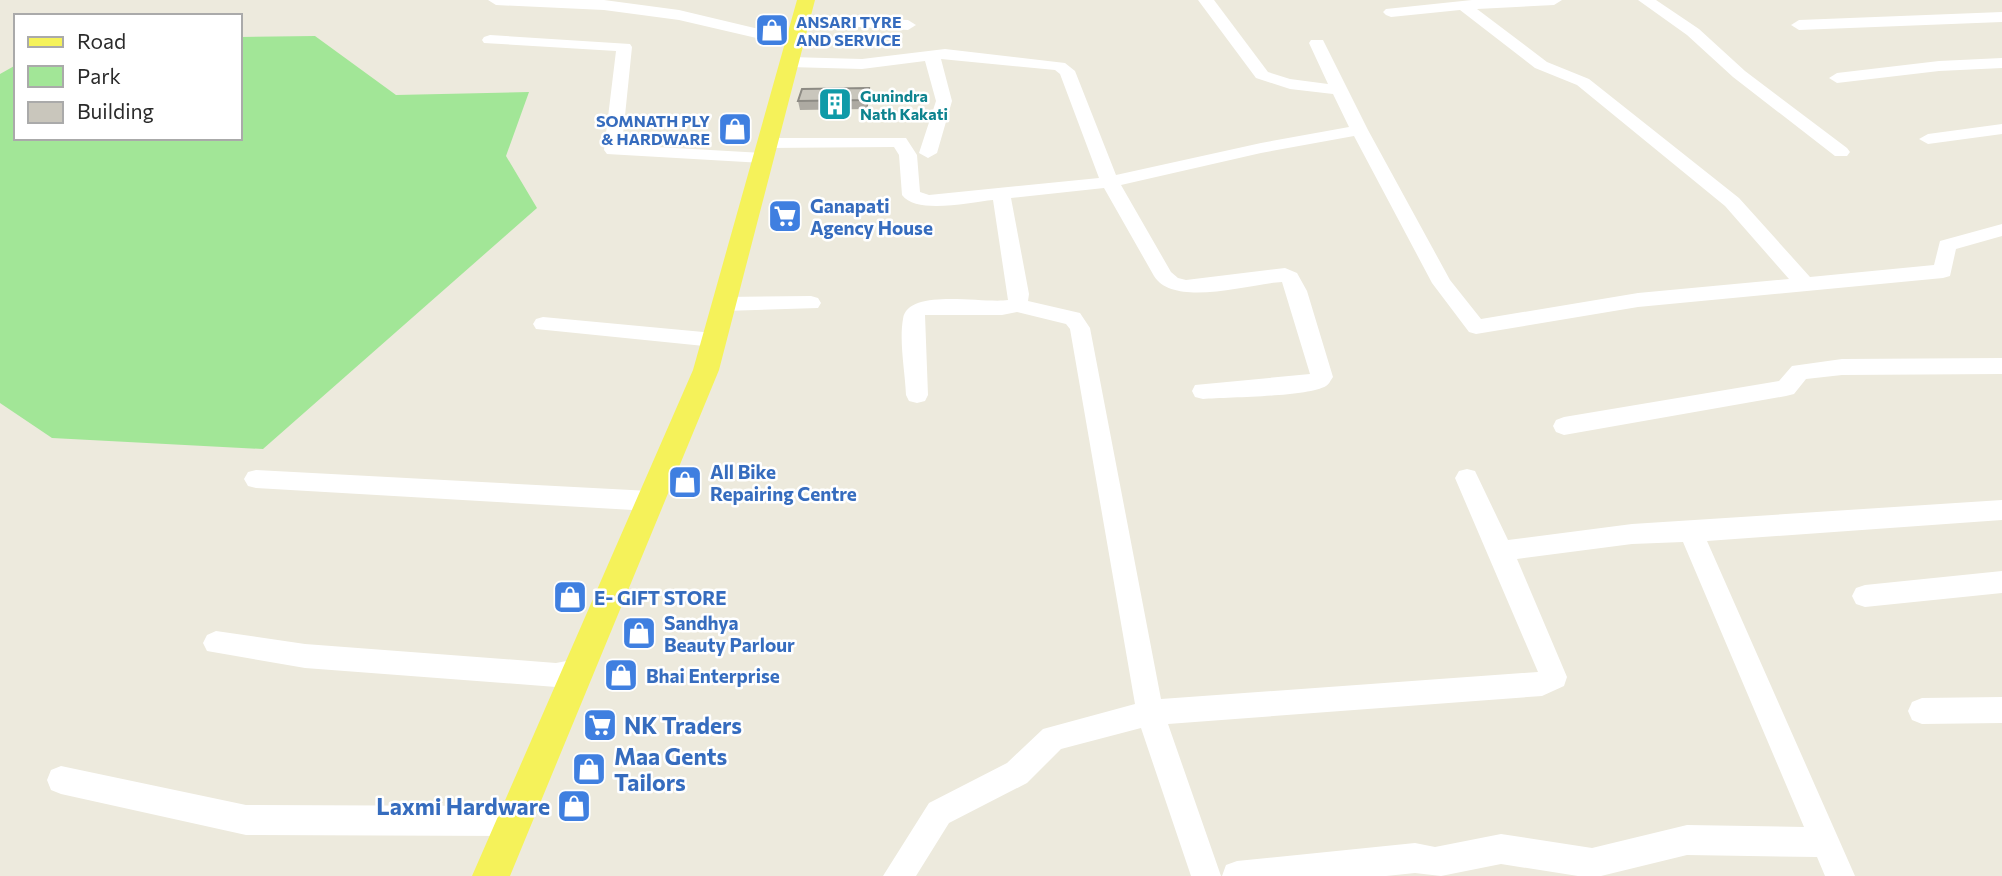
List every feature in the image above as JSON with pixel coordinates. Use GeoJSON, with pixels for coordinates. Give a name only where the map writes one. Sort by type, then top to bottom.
{"type":"FeatureCollection","features":[{"type":"Feature","properties":{"kind":"main road"},"geometry":{"type":"LineString","coordinates":[[491,876],[512,821],[706,370],[798,31]]}},
{"type":"Feature","properties":{"kind":"street"},"geometry":{"type":"LineString","coordinates":[[496,0],[604,5],[798,31],[908,25]]}},
{"type":"Feature","properties":{"kind":"street"},"geometry":{"type":"LineString","coordinates":[[1206,0],[1220,15],[1260,75],[1285,82],[1339,89]]}},
{"type":"Feature","properties":{"kind":"street"},"geometry":{"type":"LineString","coordinates":[[1391,12],[1554,0]]}},
{"type":"Feature","properties":{"kind":"street"},"geometry":{"type":"LineString","coordinates":[[1646,0],[1693,32],[1739,74],[1841,152]]}},
{"type":"Feature","properties":{"kind":"street"},"geometry":{"type":"LineString","coordinates":[[1463,5],[1541,65],[1583,82],[1732,202],[1804,283]]}},
{"type":"Feature","properties":{"kind":"street"},"geometry":{"type":"LineString","coordinates":[[1799,25],[2002,17]]}},
{"type":"Feature","properties":{"kind":"street"},"geometry":{"type":"LineString","coordinates":[[798,31],[862,64],[932,55],[965,55],[1059,66],[1067,71],[1110,182],[1164,276],[1171,283],[1186,287],[1284,275],[1294,283],[1322,377],[1306,383],[1203,391]]}},
{"type":"Feature","properties":{"kind":"street"},"geometry":{"type":"LineString","coordinates":[[490,40],[624,47],[613,150],[765,150],[900,142],[908,155],[911,195],[927,201],[1110,182],[1261,148],[1359,130]]}},
{"type":"Feature","properties":{"kind":"street"},"geometry":{"type":"LineString","coordinates":[[1317,43],[1359,130],[1442,283],[1476,327],[1638,300],[1943,271],[1947,245],[2002,230]]}},
{"type":"Feature","properties":{"kind":"street"},"geometry":{"type":"LineString","coordinates":[[928,153],[944,101],[932,55]]}},
{"type":"Feature","properties":{"kind":"street"},"geometry":{"type":"LineString","coordinates":[[1837,78],[1939,66],[2002,63]]}},
{"type":"Feature","properties":{"kind":"street"},"geometry":{"type":"LineString","coordinates":[[1928,139],[2002,129]]}},
{"type":"Feature","properties":{"kind":"street"},"geometry":{"type":"LineString","coordinates":[[1001,194],[1019,294],[1017,305]]}},
{"type":"Feature","properties":{"kind":"street"},"geometry":{"type":"LineString","coordinates":[[724,304],[811,303]]}},
{"type":"Feature","properties":{"kind":"street"},"geometry":{"type":"LineString","coordinates":[[917,395],[913,317],[918,310],[926,307],[1017,305],[1073,318],[1080,328],[1150,713],[1206,876]]}},
{"type":"Feature","properties":{"kind":"street"},"geometry":{"type":"LineString","coordinates":[[544,324],[714,341]]}},
{"type":"Feature","properties":{"kind":"street"},"geometry":{"type":"LineString","coordinates":[[1564,426],[1786,388],[1800,372],[1842,367],[2002,366]]}},
{"type":"Feature","properties":{"kind":"street"},"geometry":{"type":"LineString","coordinates":[[900,875],[939,813],[1017,773],[1054,738],[1150,713],[1542,684],[1554,677],[1467,478]]}},
{"type":"Feature","properties":{"kind":"street"},"geometry":{"type":"LineString","coordinates":[[256,479],[650,501]]}},
{"type":"Feature","properties":{"kind":"street"},"geometry":{"type":"LineString","coordinates":[[1501,551],[1632,534],[1692,533],[2002,510]]}},
{"type":"Feature","properties":{"kind":"street"},"geometry":{"type":"LineString","coordinates":[[1692,533],[1840,876]]}},
{"type":"Feature","properties":{"kind":"street"},"geometry":{"type":"LineString","coordinates":[[1865,596],[2002,582]]}},
{"type":"Feature","properties":{"kind":"street"},"geometry":{"type":"LineString","coordinates":[[216,643],[304,656],[556,675],[577,671]]}},
{"type":"Feature","properties":{"kind":"street"},"geometry":{"type":"LineString","coordinates":[[1922,711],[2002,710]]}},
{"type":"Feature","properties":{"kind":"street"},"geometry":{"type":"LineString","coordinates":[[61,780],[246,820],[512,821]]}},
{"type":"Feature","properties":{"kind":"street"},"geometry":{"type":"LineString","coordinates":[[1237,876],[1415,858],[1438,869],[1501,849],[1594,870],[1687,840],[1824,842]]}},
{"type":"Feature","properties":{"kind":"green space"},"geometry":{"type":"Polygon","coordinates":[[[315,36],[396,95],[529,92],[506,156],[537,208],[263,449],[52,438],[0,403],[0,74],[14,66],[14,140],[242,140],[242,37],[315,36]]]}},
{"type":"Feature","properties":{"kind":"building"},"geometry":{"type":"Polygon","coordinates":[[[869,88],[866,100],[798,101],[802,89],[869,88]]]}},
{"type":"Feature","properties":{"kind":"place","name":"ANSARI TYRE AND SERVICE"},"geometry":{"type":"Point","coordinates":[772,30]}},
{"type":"Feature","properties":{"kind":"place","name":"Gunindra Nath Kakati"},"geometry":{"type":"Point","coordinates":[835,104]}},
{"type":"Feature","properties":{"kind":"place","name":"SOMNATH PLY & HARDWARE"},"geometry":{"type":"Point","coordinates":[735,129]}},
{"type":"Feature","properties":{"kind":"place","name":"Ganapati Agency House"},"geometry":{"type":"Point","coordinates":[785,216]}},
{"type":"Feature","properties":{"kind":"place","name":"All Bike Repairing Centre"},"geometry":{"type":"Point","coordinates":[685,482]}},
{"type":"Feature","properties":{"kind":"place","name":"E- GIFT STORE"},"geometry":{"type":"Point","coordinates":[570,597]}},
{"type":"Feature","properties":{"kind":"place","name":"Sandhya Beauty Parlour"},"geometry":{"type":"Point","coordinates":[639,633]}},
{"type":"Feature","properties":{"kind":"place","name":"Bhai Enterprise"},"geometry":{"type":"Point","coordinates":[621,675]}},
{"type":"Feature","properties":{"kind":"place","name":"NK Traders"},"geometry":{"type":"Point","coordinates":[600,725]}},
{"type":"Feature","properties":{"kind":"place","name":"Maa Gents Tailors"},"geometry":{"type":"Point","coordinates":[589,769]}},
{"type":"Feature","properties":{"kind":"place","name":"Laxmi Hardware"},"geometry":{"type":"Point","coordinates":[574,806]}}]}
